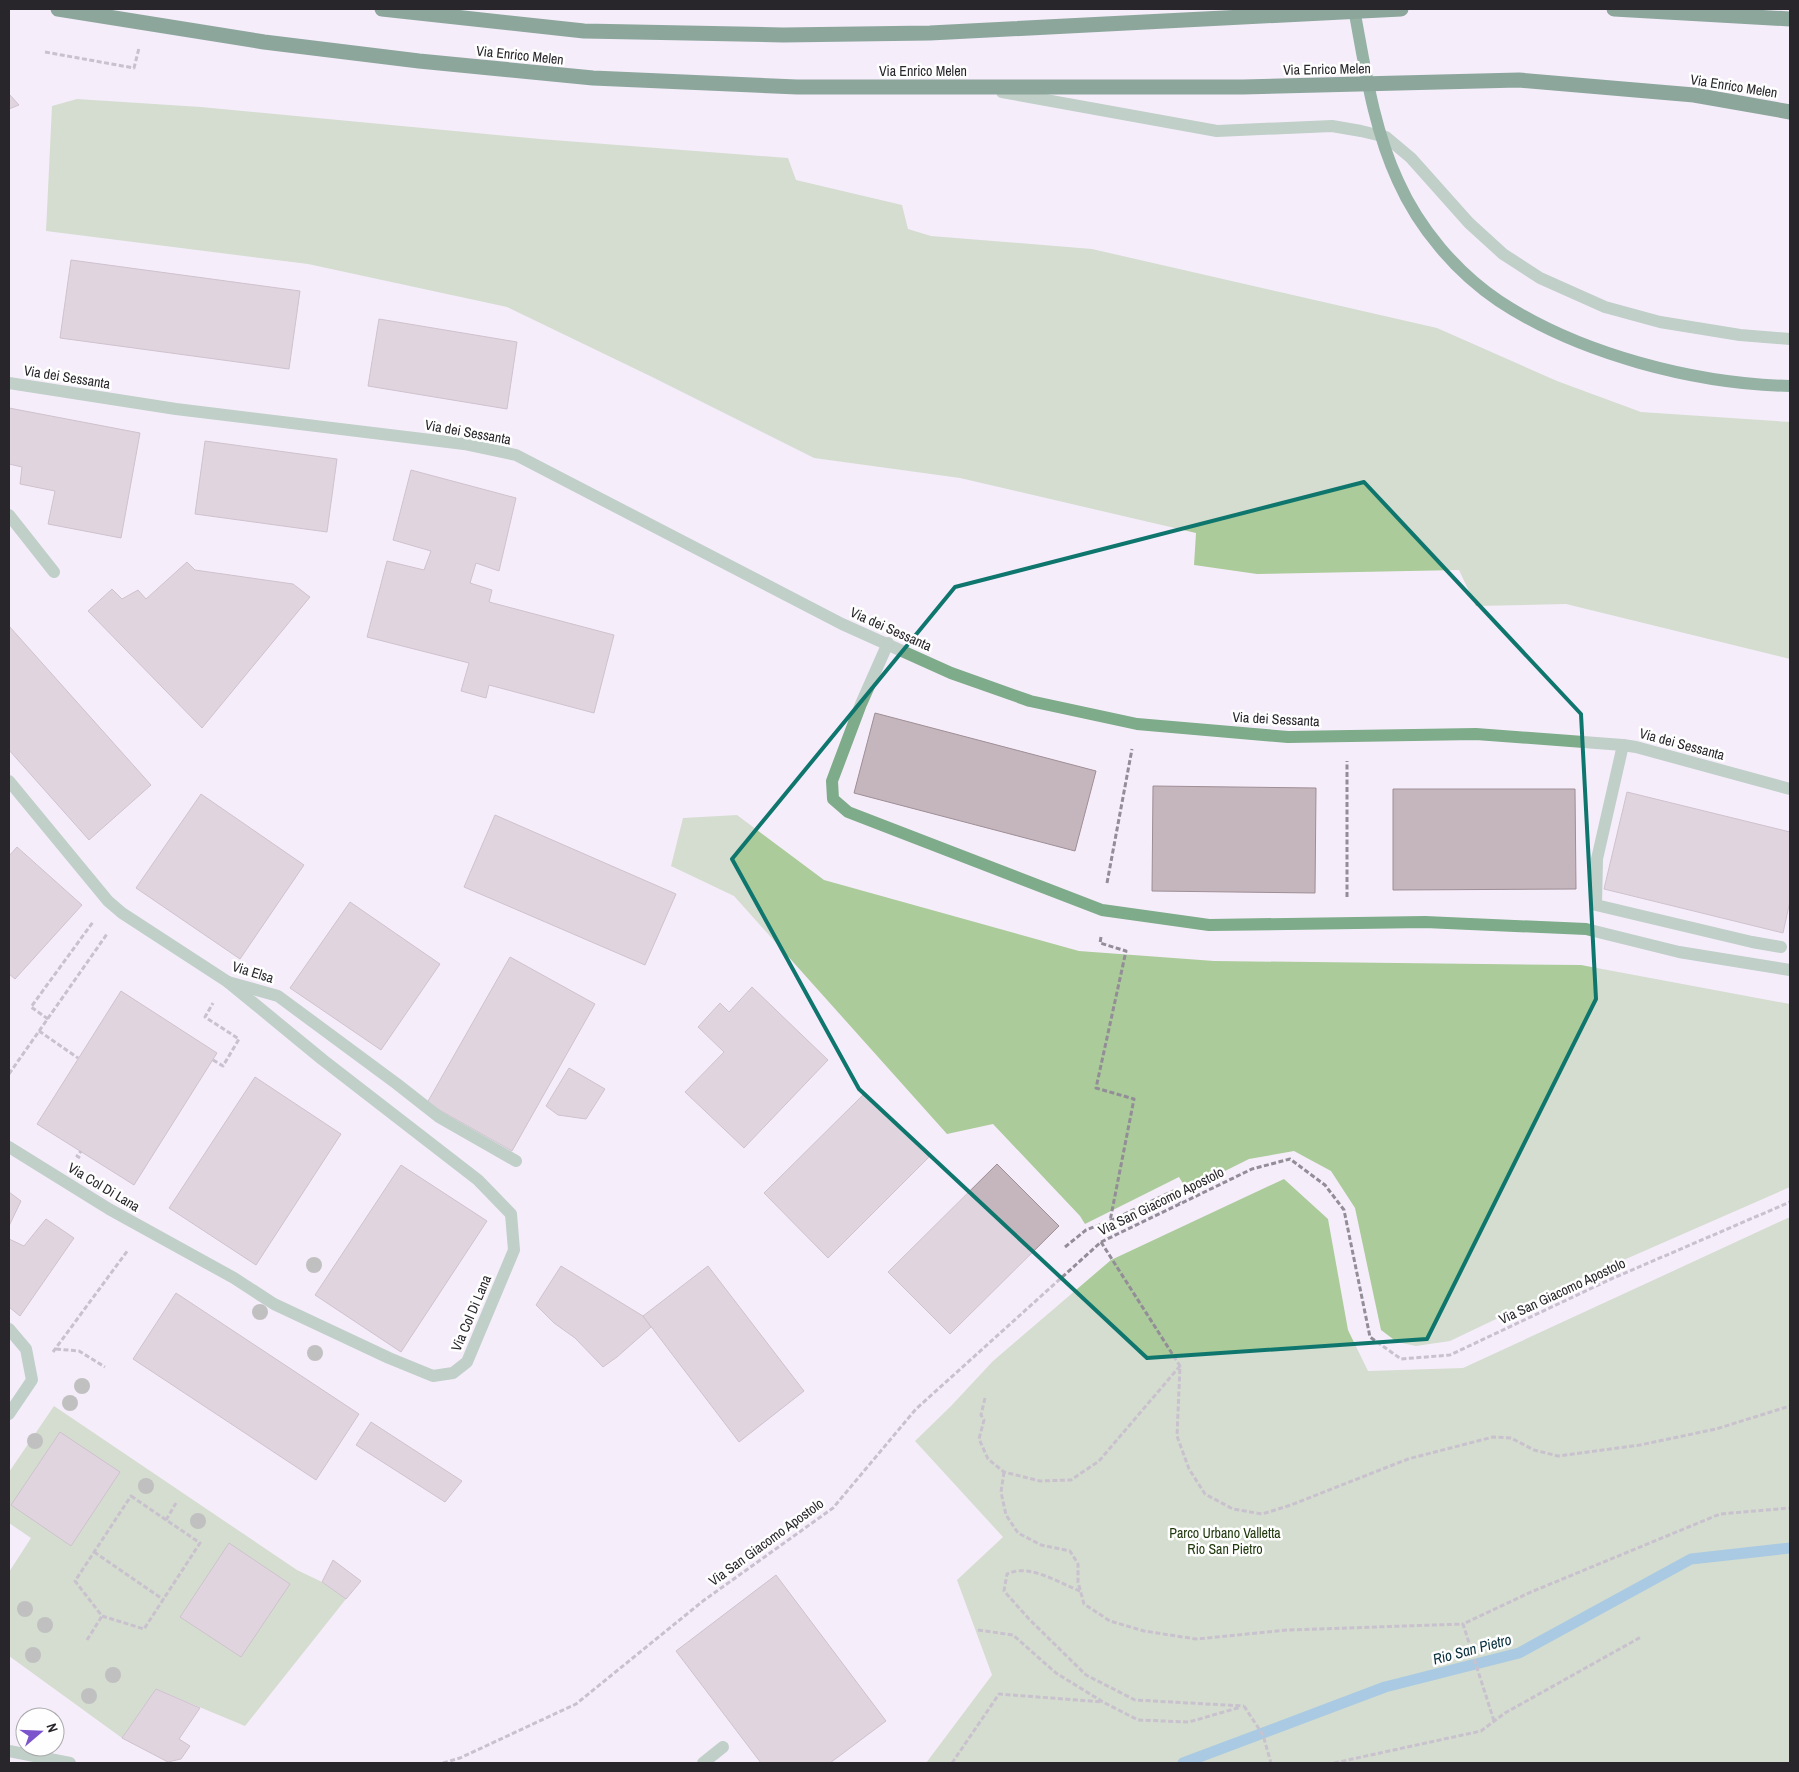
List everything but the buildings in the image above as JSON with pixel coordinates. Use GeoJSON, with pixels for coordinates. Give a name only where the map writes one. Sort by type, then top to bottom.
{"type":"FeatureCollection","features":[{"type":"Feature","properties":{"kind":"highway","name":"Via Enrico Melen"},"geometry":{"type":"LineString","coordinates":[[58,9],[264,42],[419,61],[593,78],[797,87],[1243,87],[1519,80],[1694,95],[1790,112]]}},
{"type":"Feature","properties":{"kind":"highway"},"geometry":{"type":"LineString","coordinates":[[382,9],[584,31],[783,35],[930,33],[1401,9]]}},
{"type":"Feature","properties":{"kind":"highway"},"geometry":{"type":"LineString","coordinates":[[1614,9],[1790,19]]}},
{"type":"Feature","properties":{"kind":"main road"},"geometry":{"type":"LineString","coordinates":[[1354,9],[1377,124],[1398,181],[1424,229],[1465,273],[1499,300],[1531,319],[1567,337],[1634,362],[1695,376],[1790,386]]}},
{"type":"Feature","properties":{"kind":"street"},"geometry":{"type":"LineString","coordinates":[[975,87],[1217,131],[1332,126],[1386,137],[1411,158],[1469,223],[1503,254],[1540,278],[1605,308],[1660,322],[1790,340]]}},
{"type":"Feature","properties":{"kind":"street","name":"Via dei Sessanta"},"geometry":{"type":"LineString","coordinates":[[9,383],[176,409],[464,444],[516,455],[842,624],[951,673],[1030,701],[1137,724],[1288,737],[1476,734],[1623,745],[1790,789]]}},
{"type":"Feature","properties":{"kind":"street"},"geometry":{"type":"LineString","coordinates":[[9,515],[54,572]]}},
{"type":"Feature","properties":{"kind":"street"},"geometry":{"type":"LineString","coordinates":[[888,644],[861,704],[832,781],[833,800],[848,812],[1102,910],[1210,926],[1425,922],[1586,929],[1679,952],[1790,970]]}},
{"type":"Feature","properties":{"kind":"street"},"geometry":{"type":"LineString","coordinates":[[1623,745],[1597,859],[1596,905],[1752,942],[1781,947]]}},
{"type":"Feature","properties":{"kind":"street","name":"Via Elsa"},"geometry":{"type":"LineString","coordinates":[[9,781],[108,901],[122,913],[228,982],[278,996],[439,1117],[516,1161]]}},
{"type":"Feature","properties":{"kind":"street","name":"Via Col Di Lana"},"geometry":{"type":"LineString","coordinates":[[9,1147],[109,1209],[234,1278],[274,1304],[389,1358],[433,1376],[453,1373],[467,1362],[514,1250],[511,1214],[478,1180],[323,1060],[228,982]]}},
{"type":"Feature","properties":{"kind":"street"},"geometry":{"type":"LineString","coordinates":[[9,1329],[26,1349],[32,1380],[9,1414]]}},
{"type":"Feature","properties":{"kind":"street"},"geometry":{"type":"LineString","coordinates":[[703,1763],[724,1747]]}},
{"type":"Feature","properties":{"kind":"street"},"geometry":{"type":"LineString","coordinates":[[9,1751],[70,1763]]}},
{"type":"Feature","properties":{"kind":"path"},"geometry":{"type":"LineString","coordinates":[[45,52],[134,68]]}},
{"type":"Feature","properties":{"kind":"path"},"geometry":{"type":"LineString","coordinates":[[1110,1221],[1134,1099],[1096,1088],[1126,951],[1100,943],[1102,910],[1137,724]]}},
{"type":"Feature","properties":{"kind":"path"},"geometry":{"type":"LineString","coordinates":[[1347,923],[1348,736]]}},
{"type":"Feature","properties":{"kind":"path"},"geometry":{"type":"LineString","coordinates":[[48,1019],[31,1007],[108,901]]}},
{"type":"Feature","properties":{"kind":"path"},"geometry":{"type":"LineString","coordinates":[[9,1074],[122,913]]}},
{"type":"Feature","properties":{"kind":"path"},"geometry":{"type":"LineString","coordinates":[[213,1060],[222,1066],[239,1039],[205,1017],[214,1002],[221,1007]]}},
{"type":"Feature","properties":{"kind":"path"},"geometry":{"type":"LineString","coordinates":[[39,1031],[78,1058]]}},
{"type":"Feature","properties":{"kind":"path","name":"Via San Giacomo Apostolo"},"geometry":{"type":"LineString","coordinates":[[443,1763],[460,1758],[576,1704],[703,1601],[833,1508],[916,1409],[1101,1242],[1252,1169],[1290,1159],[1325,1184],[1344,1210],[1370,1337],[1402,1359],[1450,1355],[1611,1279],[1790,1202]]}},
{"type":"Feature","properties":{"kind":"path"},"geometry":{"type":"LineString","coordinates":[[1065,1247],[1086,1230],[1110,1221],[1173,1191],[1180,1203]]}},
{"type":"Feature","properties":{"kind":"path"},"geometry":{"type":"LineString","coordinates":[[32,1380],[144,1228]]}},
{"type":"Feature","properties":{"kind":"path"},"geometry":{"type":"LineString","coordinates":[[1101,1242],[1180,1366],[1178,1436],[1189,1469],[1205,1494],[1233,1510],[1262,1514],[1408,1459],[1493,1436],[1511,1438],[1534,1450],[1558,1456],[1640,1445],[1716,1429],[1790,1406]]}},
{"type":"Feature","properties":{"kind":"path"},"geometry":{"type":"LineString","coordinates":[[56,1349],[79,1351],[105,1367]]}},
{"type":"Feature","properties":{"kind":"path"},"geometry":{"type":"LineString","coordinates":[[985,1398],[981,1415],[984,1420],[978,1439],[988,1458],[1004,1472],[1040,1481],[1071,1480],[1099,1461],[1180,1366]]}},
{"type":"Feature","properties":{"kind":"path"},"geometry":{"type":"LineString","coordinates":[[1004,1472],[1001,1492],[1006,1515],[1018,1533],[1041,1545],[1070,1551],[1078,1564],[1078,1582],[1084,1604],[1110,1621],[1144,1631],[1196,1639],[1288,1630],[1463,1624],[1531,1592],[1720,1514],[1790,1508]]}},
{"type":"Feature","properties":{"kind":"path"},"geometry":{"type":"LineString","coordinates":[[131,1496],[200,1543],[144,1630],[102,1616],[75,1581],[94,1552],[131,1496]]}},
{"type":"Feature","properties":{"kind":"path"},"geometry":{"type":"LineString","coordinates":[[166,1520],[176,1503]]}},
{"type":"Feature","properties":{"kind":"path"},"geometry":{"type":"LineString","coordinates":[[94,1552],[164,1600]]}},
{"type":"Feature","properties":{"kind":"path"},"geometry":{"type":"LineString","coordinates":[[1081,1591],[1034,1572],[1016,1570],[1007,1574],[1004,1590],[1029,1619],[1086,1675],[1135,1700],[1244,1706]]}},
{"type":"Feature","properties":{"kind":"path"},"geometry":{"type":"LineString","coordinates":[[87,1640],[102,1616]]}},
{"type":"Feature","properties":{"kind":"path"},"geometry":{"type":"LineString","coordinates":[[1463,1624],[1494,1721]]}},
{"type":"Feature","properties":{"kind":"path"},"geometry":{"type":"LineString","coordinates":[[978,1630],[1013,1635],[1056,1672],[1103,1702],[1138,1720],[1189,1722],[1244,1706]]}},
{"type":"Feature","properties":{"kind":"path"},"geometry":{"type":"LineString","coordinates":[[1334,1763],[1481,1731],[1505,1713],[1641,1637]]}},
{"type":"Feature","properties":{"kind":"path"},"geometry":{"type":"LineString","coordinates":[[952,1763],[999,1694],[1103,1702]]}},
{"type":"Feature","properties":{"kind":"path"},"geometry":{"type":"LineString","coordinates":[[1244,1706],[1263,1735],[1271,1763]]}},
{"type":"Feature","properties":{"kind":"highlighted area"},"geometry":{"type":"Polygon","coordinates":[[[1364,482],[1581,714],[1596,999],[1427,1339],[1147,1358],[859,1089],[732,859],[955,587],[1364,482]]]}},
{"type":"Feature","properties":{"kind":"green space"},"geometry":{"type":"Polygon","coordinates":[[[77,99],[201,107],[540,139],[788,158],[796,180],[902,205],[908,229],[931,236],[1092,249],[1437,328],[1557,381],[1641,412],[1790,422],[1790,659],[1566,604],[1476,606],[1459,570],[1257,574],[1194,565],[1196,533],[960,478],[814,458],[507,307],[308,264],[46,231],[52,106],[77,99]]]}},
{"type":"Feature","properties":{"kind":"green space"},"geometry":{"type":"Polygon","coordinates":[[[737,815],[824,880],[1079,951],[1214,961],[1581,965],[1790,1004],[1790,1187],[1578,1280],[1450,1341],[1416,1346],[1397,1342],[1381,1330],[1355,1208],[1331,1171],[1294,1151],[1249,1159],[1187,1190],[1179,1177],[1085,1224],[1080,1216],[993,1124],[947,1134],[734,896],[671,866],[683,818],[737,815]]]}},
{"type":"Feature","properties":{"kind":"green space","name":"Parco Urbano Valletta Rio San Pietro"},"geometry":{"type":"Polygon","coordinates":[[[1284,1179],[1328,1219],[1348,1330],[1368,1371],[1463,1368],[1790,1217],[1790,1763],[926,1763],[992,1675],[957,1580],[1003,1537],[915,1441],[993,1361],[1111,1260],[1284,1179]]]}},
{"type":"Feature","properties":{"kind":"green space"},"geometry":{"type":"Polygon","coordinates":[[[54,1406],[297,1570],[322,1582],[346,1599],[245,1726],[156,1689],[122,1738],[9,1656],[9,1572],[31,1538],[9,1523],[9,1472],[54,1406]]]}},
{"type":"Feature","properties":{"kind":"waterway","name":"Rio San Pietro"},"geometry":{"type":"LineString","coordinates":[[1183,1763],[1385,1687],[1519,1653],[1691,1559],[1790,1548]]}}]}
